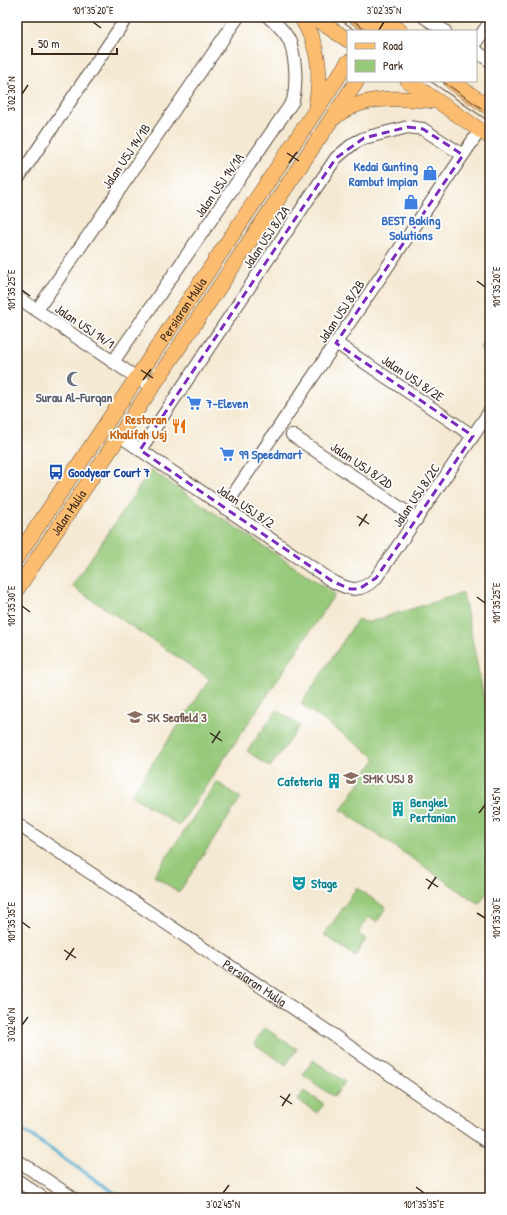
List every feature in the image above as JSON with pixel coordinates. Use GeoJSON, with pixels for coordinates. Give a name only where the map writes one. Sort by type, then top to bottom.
{"type":"FeatureCollection","features":[{"type":"Feature","properties":{"kind":"main road"},"geometry":{"type":"LineString","coordinates":[[301,17],[310,33],[320,68],[320,84],[314,112]]}},
{"type":"Feature","properties":{"kind":"main road"},"geometry":{"type":"LineString","coordinates":[[313,17],[347,39]]}},
{"type":"Feature","properties":{"kind":"main road"},"geometry":{"type":"LineString","coordinates":[[356,17],[374,27],[394,30]]}},
{"type":"Feature","properties":{"kind":"main road","name":"Persiaran Mulia"},"geometry":{"type":"LineString","coordinates":[[17,557],[347,63]]}},
{"type":"Feature","properties":{"kind":"main road","name":"Persiaran Mulia"},"geometry":{"type":"LineString","coordinates":[[120,436],[356,82]]}},
{"type":"Feature","properties":{"kind":"main road"},"geometry":{"type":"LineString","coordinates":[[409,82],[485,134]]}},
{"type":"Feature","properties":{"kind":"main road"},"geometry":{"type":"LineString","coordinates":[[452,82],[490,108]]}},
{"type":"Feature","properties":{"kind":"main road"},"geometry":{"type":"LineString","coordinates":[[467,82],[490,102]]}},
{"type":"Feature","properties":{"kind":"main road"},"geometry":{"type":"LineString","coordinates":[[327,125],[340,113],[371,102],[403,98],[437,101]]}},
{"type":"Feature","properties":{"kind":"main road","name":"Jalan Mulia"},"geometry":{"type":"LineString","coordinates":[[17,589],[120,436]]}},
{"type":"Feature","properties":{"kind":"street"},"geometry":{"type":"LineString","coordinates":[[17,180],[126,17]]}},
{"type":"Feature","properties":{"kind":"street","name":"Jalan USJ 14/1B"},"geometry":{"type":"LineString","coordinates":[[37,310],[238,17]]}},
{"type":"Feature","properties":{"kind":"street","name":"Jalan USJ 14/1A"},"geometry":{"type":"LineString","coordinates":[[113,362],[293,101],[296,89],[291,45],[284,33],[268,17]]}},
{"type":"Feature","properties":{"kind":"street"},"geometry":{"type":"LineString","coordinates":[[424,17],[444,30]]}},
{"type":"Feature","properties":{"kind":"street"},"geometry":{"type":"LineString","coordinates":[[477,41],[490,22]]}},
{"type":"Feature","properties":{"kind":"street"},"geometry":{"type":"LineString","coordinates":[[477,53],[490,61]]}},
{"type":"Feature","properties":{"kind":"street","name":"Jalan USJ 8/2A"},"geometry":{"type":"LineString","coordinates":[[140,450],[336,158],[354,143],[364,138],[408,127],[423,128],[463,155]]}},
{"type":"Feature","properties":{"kind":"street","name":"Jalan USJ 8/2B"},"geometry":{"type":"LineString","coordinates":[[224,508],[463,155],[485,134]]}},
{"type":"Feature","properties":{"kind":"street","name":"Jalan USJ 14/1"},"geometry":{"type":"LineString","coordinates":[[17,297],[137,378],[153,387]]}},
{"type":"Feature","properties":{"kind":"street","name":"Jalan USJ 8/2E"},"geometry":{"type":"LineString","coordinates":[[336,343],[473,436]]}},
{"type":"Feature","properties":{"kind":"street","name":"Jalan USJ 8/2C"},"geometry":{"type":"LineString","coordinates":[[359,589],[368,586],[376,578],[490,411]]}},
{"type":"Feature","properties":{"kind":"street","name":"Jalan USJ 8/2D"},"geometry":{"type":"LineString","coordinates":[[292,435],[417,519]]}},
{"type":"Feature","properties":{"kind":"street","name":"Jalan USJ 8/2"},"geometry":{"type":"LineString","coordinates":[[120,436],[332,582],[350,590],[359,589]]}},
{"type":"Feature","properties":{"kind":"street","name":"Persiaran Mulia"},"geometry":{"type":"LineString","coordinates":[[17,824],[320,1026],[490,1144]]}},
{"type":"Feature","properties":{"kind":"street"},"geometry":{"type":"LineString","coordinates":[[17,1160],[73,1198]]}},
{"type":"Feature","properties":{"kind":"street"},"geometry":{"type":"LineString","coordinates":[[17,1180],[43,1198]]}},
{"type":"Feature","properties":{"kind":"highlighted area"},"geometry":{"type":"Polygon","coordinates":[[[408,127],[423,129],[463,155],[336,343],[473,436],[376,578],[359,589],[350,589],[332,581],[140,450],[336,158],[364,138],[408,127]]]}},
{"type":"Feature","properties":{"kind":"green space"},"geometry":{"type":"Polygon","coordinates":[[[490,334],[490,356],[480,349],[490,334]]]}},
{"type":"Feature","properties":{"kind":"green space"},"geometry":{"type":"Polygon","coordinates":[[[151,470],[335,594],[179,826],[131,795],[210,679],[72,586],[151,470]]]}},
{"type":"Feature","properties":{"kind":"green space"},"geometry":{"type":"Polygon","coordinates":[[[463,593],[490,729],[490,888],[479,904],[341,810],[376,758],[301,704],[358,619],[364,622],[369,622],[463,593]]]}},
{"type":"Feature","properties":{"kind":"green space"},"geometry":{"type":"Polygon","coordinates":[[[277,710],[300,726],[270,767],[247,751],[277,710]]]}},
{"type":"Feature","properties":{"kind":"green space"},"geometry":{"type":"Polygon","coordinates":[[[217,782],[241,798],[179,892],[154,876],[217,782]]]}},
{"type":"Feature","properties":{"kind":"green space"},"geometry":{"type":"Polygon","coordinates":[[[357,888],[386,908],[377,922],[369,917],[358,933],[366,939],[355,956],[324,935],[357,888]]]}},
{"type":"Feature","properties":{"kind":"green space"},"geometry":{"type":"Polygon","coordinates":[[[265,1028],[297,1049],[286,1065],[254,1044],[265,1028]]]}},
{"type":"Feature","properties":{"kind":"green space"},"geometry":{"type":"Polygon","coordinates":[[[313,1060],[345,1082],[334,1097],[303,1075],[313,1060]]]}},
{"type":"Feature","properties":{"kind":"green space"},"geometry":{"type":"Polygon","coordinates":[[[304,1091],[324,1104],[317,1113],[298,1100],[304,1091]]]}},
{"type":"Feature","properties":{"kind":"waterway"},"geometry":{"type":"LineString","coordinates":[[17,1126],[122,1198]]}},
{"type":"Feature","properties":{"kind":"tram line"},"geometry":{"type":"LineString","coordinates":[[336,17],[356,30]]}},
{"type":"Feature","properties":{"kind":"tram line"},"geometry":{"type":"LineString","coordinates":[[348,17],[367,30]]}},
{"type":"Feature","properties":{"kind":"tram line"},"geometry":{"type":"LineString","coordinates":[[431,82],[490,122]]}},
{"type":"Feature","properties":{"kind":"tram line"},"geometry":{"type":"LineString","coordinates":[[443,82],[490,114]]}},
{"type":"Feature","properties":{"kind":"place","name":"Kedai Gunting Rambut Impian"},"geometry":{"type":"Point","coordinates":[430,173]}},
{"type":"Feature","properties":{"kind":"place","name":"BEST Baking Solutions"},"geometry":{"type":"Point","coordinates":[411,202]}},
{"type":"Feature","properties":{"kind":"place","name":"Surau Al-Furqan"},"geometry":{"type":"Point","coordinates":[74,379]}},
{"type":"Feature","properties":{"kind":"place","name":"7-Eleven"},"geometry":{"type":"Point","coordinates":[194,403]}},
{"type":"Feature","properties":{"kind":"place","name":"Restoran Khalifah Usj"},"geometry":{"type":"Point","coordinates":[179,426]}},
{"type":"Feature","properties":{"kind":"place","name":"99 Speedmart"},"geometry":{"type":"Point","coordinates":[227,454]}},
{"type":"Feature","properties":{"kind":"place","name":"Goodyear Court 7"},"geometry":{"type":"Point","coordinates":[56,472]}},
{"type":"Feature","properties":{"kind":"place","name":"SK Seafield 3"},"geometry":{"type":"Point","coordinates":[135,717]}},
{"type":"Feature","properties":{"kind":"place","name":"SMK USJ 8"},"geometry":{"type":"Point","coordinates":[351,778]}},
{"type":"Feature","properties":{"kind":"place","name":"Cafeteria"},"geometry":{"type":"Point","coordinates":[334,781]}},
{"type":"Feature","properties":{"kind":"place","name":"Bengkel Pertanian"},"geometry":{"type":"Point","coordinates":[398,809]}},
{"type":"Feature","properties":{"kind":"place","name":"Stage"},"geometry":{"type":"Point","coordinates":[299,883]}}]}
